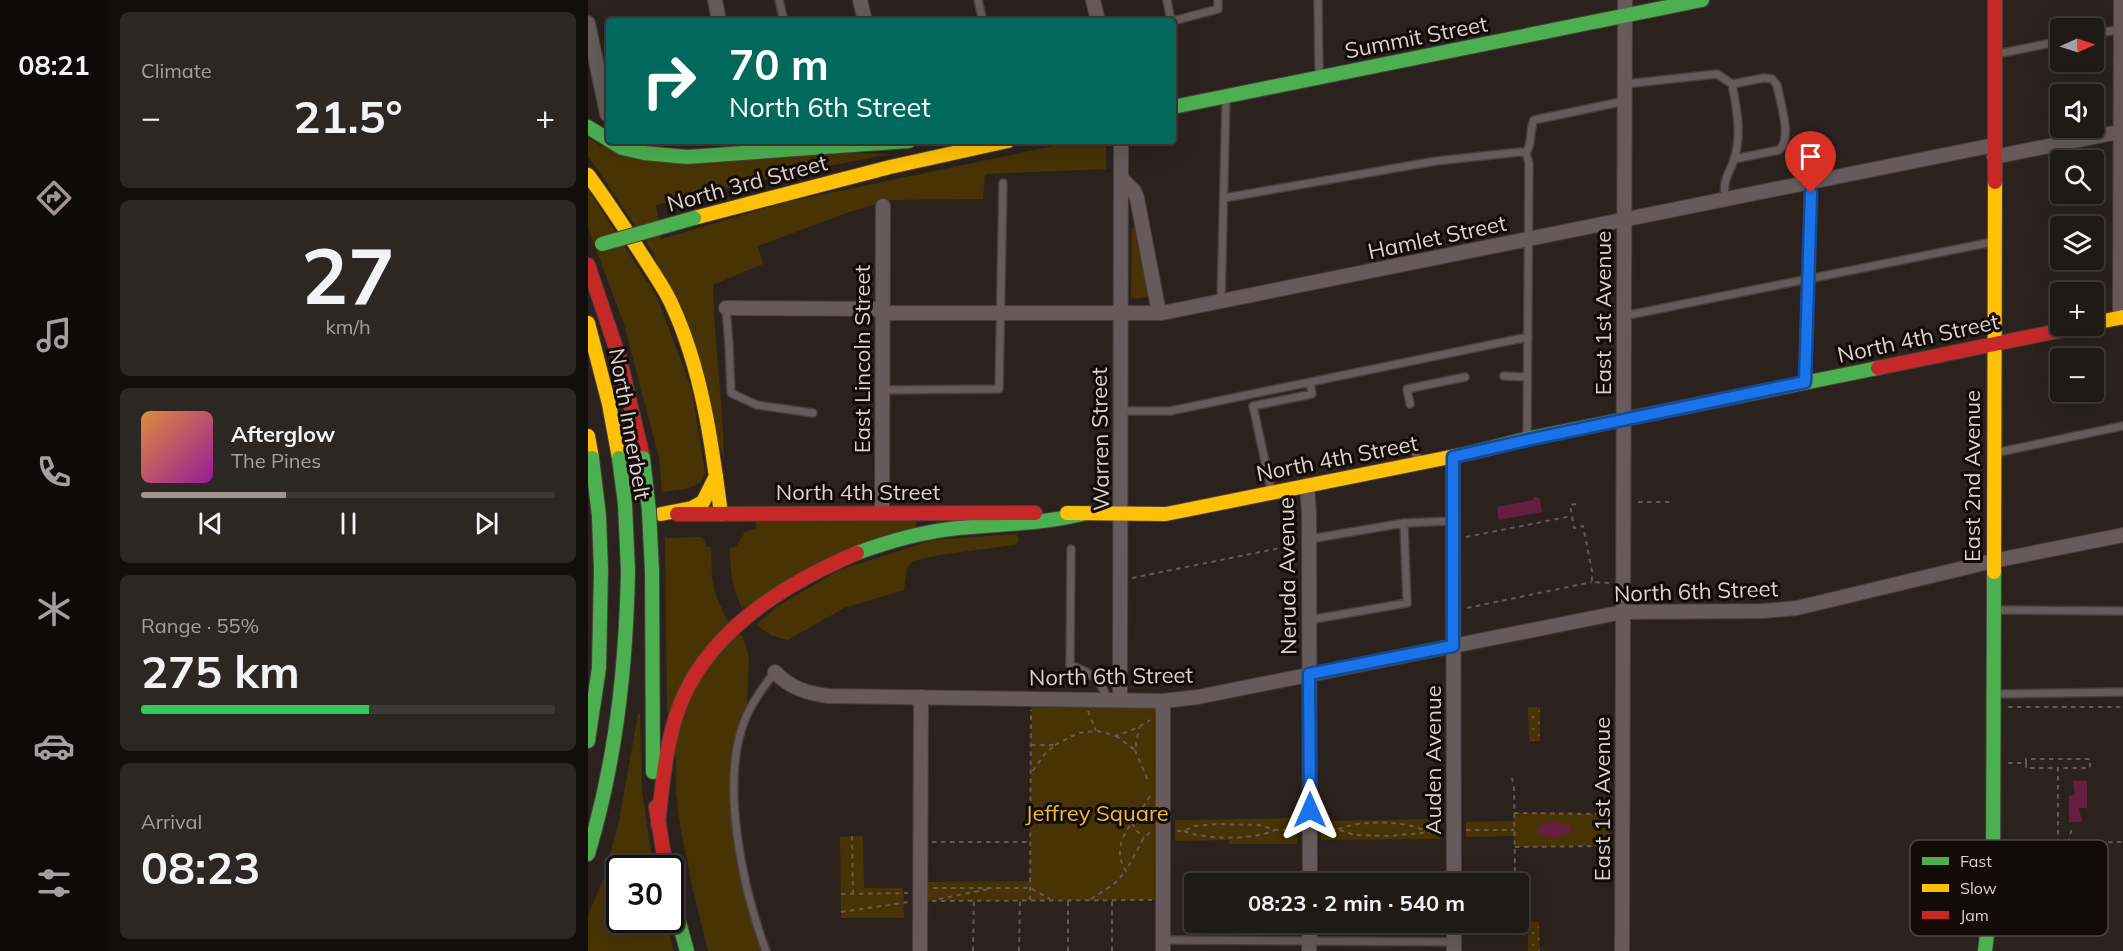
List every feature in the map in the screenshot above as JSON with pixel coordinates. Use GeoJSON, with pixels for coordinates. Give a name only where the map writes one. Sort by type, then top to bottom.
{"type":"FeatureCollection","features":[{"type":"Feature","properties":{"kind":"main road","name":"East 2nd Avenue"},"geometry":{"type":"LineString","coordinates":[[1993,840],[1995,0]]}},
{"type":"Feature","properties":{"kind":"main road","name":"Summit Street"},"geometry":{"type":"LineString","coordinates":[[1176,106],[1695,1]]}},
{"type":"Feature","properties":{"kind":"main road"},"geometry":{"type":"LineString","coordinates":[[588,127],[606,138]]}},
{"type":"Feature","properties":{"kind":"main road"},"geometry":{"type":"LineString","coordinates":[[616,144],[622,148],[644,153],[687,157],[867,144]]}},
{"type":"Feature","properties":{"kind":"main road","name":"North 3rd Street"},"geometry":{"type":"LineString","coordinates":[[592,247],[863,173],[992,144]]}},
{"type":"Feature","properties":{"kind":"main road"},"geometry":{"type":"LineString","coordinates":[[588,175],[615,211],[675,312],[702,392],[721,514]]}},
{"type":"Feature","properties":{"kind":"main road","name":"North Innerbelt"},"geometry":{"type":"LineString","coordinates":[[588,265],[605,308],[621,360],[643,458],[652,571],[652,760],[658,824]]}},
{"type":"Feature","properties":{"kind":"main road"},"geometry":{"type":"LineString","coordinates":[[2104,321],[2121,317]]}},
{"type":"Feature","properties":{"kind":"main road","name":"North Innerbelt"},"geometry":{"type":"LineString","coordinates":[[588,323],[609,404],[619,458],[625,504],[627,571],[627,621],[622,695],[611,765],[588,855]]}},
{"type":"Feature","properties":{"kind":"main road","name":"North 4th Street"},"geometry":{"type":"LineString","coordinates":[[588,514],[882,512],[1166,514],[1453,457],[2050,332]]}},
{"type":"Feature","properties":{"kind":"main road","name":"North Innerbelt"},"geometry":{"type":"LineString","coordinates":[[588,436],[599,516],[601,570],[599,668],[588,741]]}},
{"type":"Feature","properties":{"kind":"main road"},"geometry":{"type":"LineString","coordinates":[[661,514],[693,507],[703,502],[716,476]]}},
{"type":"Feature","properties":{"kind":"main road"},"geometry":{"type":"LineString","coordinates":[[664,855],[658,824],[665,760],[673,726],[686,691],[713,651],[731,632],[772,598],[838,560],[883,543],[950,529],[1053,521],[1083,513]]}},
{"type":"Feature","properties":{"kind":"main road"},"geometry":{"type":"LineString","coordinates":[[682,933],[687,951]]}},
{"type":"Feature","properties":{"kind":"main road","name":"East 2nd Avenue"},"geometry":{"type":"LineString","coordinates":[[1984,951],[1986,936]]}},
{"type":"Feature","properties":{"kind":"street"},"geometry":{"type":"LineString","coordinates":[[715,0],[718,18]]}},
{"type":"Feature","properties":{"kind":"street"},"geometry":{"type":"LineString","coordinates":[[860,0],[864,18]]}},
{"type":"Feature","properties":{"kind":"street"},"geometry":{"type":"LineString","coordinates":[[1093,0],[1097,18]]}},
{"type":"Feature","properties":{"kind":"street","name":"East 1st Avenue"},"geometry":{"type":"LineString","coordinates":[[1622,951],[1625,0]]}},
{"type":"Feature","properties":{"kind":"street"},"geometry":{"type":"LineString","coordinates":[[2121,0],[2121,317]]}},
{"type":"Feature","properties":{"kind":"street"},"geometry":{"type":"LineString","coordinates":[[588,23],[606,105]]}},
{"type":"Feature","properties":{"kind":"street","name":"Hamlet Street"},"geometry":{"type":"LineString","coordinates":[[726,308],[1159,314],[1812,183],[2122,131]]}},
{"type":"Feature","properties":{"kind":"street","name":"Warren Street"},"geometry":{"type":"LineString","coordinates":[[1114,700],[1122,514],[1121,144]]}},
{"type":"Feature","properties":{"kind":"street"},"geometry":{"type":"LineString","coordinates":[[1121,178],[1134,191],[1137,198],[1159,314]]}},
{"type":"Feature","properties":{"kind":"street","name":"East Lincoln Street"},"geometry":{"type":"LineString","coordinates":[[882,512],[883,206]]}},
{"type":"Feature","properties":{"kind":"street","name":"Auden Avenue"},"geometry":{"type":"LineString","coordinates":[[1450,873],[1453,457]]}},
{"type":"Feature","properties":{"kind":"street","name":"Neruda Avenue"},"geometry":{"type":"LineString","coordinates":[[1307,485],[1310,539],[1310,873]]}},
{"type":"Feature","properties":{"kind":"street","name":"North 6th Street"},"geometry":{"type":"LineString","coordinates":[[775,672],[796,688],[808,693],[828,696],[1163,701],[1198,698],[1623,612],[1763,611],[1797,608],[1992,561],[2123,535]]}},
{"type":"Feature","properties":{"kind":"street"},"geometry":{"type":"LineString","coordinates":[[920,951],[927,901],[921,697]]}},
{"type":"Feature","properties":{"kind":"street"},"geometry":{"type":"LineString","coordinates":[[1163,701],[1163,945]]}},
{"type":"Feature","properties":{"kind":"lane"},"geometry":{"type":"LineString","coordinates":[[779,0],[783,18]]}},
{"type":"Feature","properties":{"kind":"lane"},"geometry":{"type":"LineString","coordinates":[[978,0],[981,18]]}},
{"type":"Feature","properties":{"kind":"lane"},"geometry":{"type":"LineString","coordinates":[[1167,0],[1171,18]]}},
{"type":"Feature","properties":{"kind":"lane"},"geometry":{"type":"LineString","coordinates":[[1176,20],[1218,9],[1218,0]]}},
{"type":"Feature","properties":{"kind":"lane"},"geometry":{"type":"LineString","coordinates":[[1318,0],[1319,78]]}},
{"type":"Feature","properties":{"kind":"lane"},"geometry":{"type":"LineString","coordinates":[[2104,32],[2122,28]]}},
{"type":"Feature","properties":{"kind":"lane"},"geometry":{"type":"LineString","coordinates":[[1995,54],[2050,43]]}},
{"type":"Feature","properties":{"kind":"lane"},"geometry":{"type":"LineString","coordinates":[[1625,84],[1717,74],[1732,84],[1764,78],[1772,79],[1777,85],[1786,136],[1784,146],[1779,150],[1734,159]]}},
{"type":"Feature","properties":{"kind":"lane"},"geometry":{"type":"LineString","coordinates":[[1725,201],[1723,186],[1734,159],[1739,123],[1732,84]]}},
{"type":"Feature","properties":{"kind":"lane"},"geometry":{"type":"LineString","coordinates":[[1221,302],[1226,97]]}},
{"type":"Feature","properties":{"kind":"lane"},"geometry":{"type":"LineString","coordinates":[[1527,440],[1530,240],[1529,163],[1526,153],[1531,144],[1532,126],[1534,120],[1625,101]]}},
{"type":"Feature","properties":{"kind":"lane"},"geometry":{"type":"LineString","coordinates":[[1224,198],[1436,161],[1526,153]]}},
{"type":"Feature","properties":{"kind":"lane"},"geometry":{"type":"LineString","coordinates":[[883,390],[999,390],[1003,183]]}},
{"type":"Feature","properties":{"kind":"lane"},"geometry":{"type":"LineString","coordinates":[[1805,382],[1812,183]]}},
{"type":"Feature","properties":{"kind":"lane"},"geometry":{"type":"LineString","coordinates":[[1624,316],[1994,242]]}},
{"type":"Feature","properties":{"kind":"lane"},"geometry":{"type":"LineString","coordinates":[[726,308],[731,393],[757,405],[813,413]]}},
{"type":"Feature","properties":{"kind":"lane"},"geometry":{"type":"LineString","coordinates":[[1121,411],[1170,411],[1528,337]]}},
{"type":"Feature","properties":{"kind":"lane"},"geometry":{"type":"LineString","coordinates":[[1504,376],[1527,376]]}},
{"type":"Feature","properties":{"kind":"lane"},"geometry":{"type":"LineString","coordinates":[[1410,404],[1407,389],[1465,377]]}},
{"type":"Feature","properties":{"kind":"lane"},"geometry":{"type":"LineString","coordinates":[[1272,492],[1253,406],[1312,394],[1310,382]]}},
{"type":"Feature","properties":{"kind":"lane"},"geometry":{"type":"LineString","coordinates":[[1993,453],[2123,426]]}},
{"type":"Feature","properties":{"kind":"lane"},"geometry":{"type":"LineString","coordinates":[[1412,439],[1418,464]]}},
{"type":"Feature","properties":{"kind":"lane"},"geometry":{"type":"LineString","coordinates":[[1310,539],[1404,523],[1453,521]]}},
{"type":"Feature","properties":{"kind":"lane"},"geometry":{"type":"LineString","coordinates":[[1309,620],[1407,603],[1404,523]]}},
{"type":"Feature","properties":{"kind":"lane"},"geometry":{"type":"LineString","coordinates":[[1071,549],[1070,665],[1089,672],[1114,700]]}},
{"type":"Feature","properties":{"kind":"lane"},"geometry":{"type":"LineString","coordinates":[[1993,610],[2123,611]]}},
{"type":"Feature","properties":{"kind":"lane"},"geometry":{"type":"LineString","coordinates":[[766,951],[754,920],[743,869],[734,804],[733,774],[743,723],[755,698],[775,672]]}},
{"type":"Feature","properties":{"kind":"lane"},"geometry":{"type":"LineString","coordinates":[[1993,694],[2123,692]]}},
{"type":"Feature","properties":{"kind":"lane"},"geometry":{"type":"LineString","coordinates":[[1163,945],[1454,946]]}},
{"type":"Feature","properties":{"kind":"path"},"geometry":{"type":"LineString","coordinates":[[1638,502],[1674,502]]}},
{"type":"Feature","properties":{"kind":"path"},"geometry":{"type":"LineString","coordinates":[[1576,504],[1570,505],[1574,528],[1583,526],[1592,582]]}},
{"type":"Feature","properties":{"kind":"path"},"geometry":{"type":"LineString","coordinates":[[1467,537],[1572,516]]}},
{"type":"Feature","properties":{"kind":"path"},"geometry":{"type":"LineString","coordinates":[[1129,578],[1285,547]]}},
{"type":"Feature","properties":{"kind":"path"},"geometry":{"type":"LineString","coordinates":[[1467,608],[1592,582],[1609,583]]}},
{"type":"Feature","properties":{"kind":"path"},"geometry":{"type":"LineString","coordinates":[[1030,900],[1031,699]]}},
{"type":"Feature","properties":{"kind":"path"},"geometry":{"type":"LineString","coordinates":[[2005,707],[2123,707]]}},
{"type":"Feature","properties":{"kind":"path"},"geometry":{"type":"LineString","coordinates":[[1088,709],[1096,731]]}},
{"type":"Feature","properties":{"kind":"path"},"geometry":{"type":"LineString","coordinates":[[1116,736],[1139,727],[1151,719]]}},
{"type":"Feature","properties":{"kind":"path"},"geometry":{"type":"LineString","coordinates":[[1126,871],[1120,859],[1120,844],[1124,833],[1151,792],[1135,750],[1139,727]]}},
{"type":"Feature","properties":{"kind":"path"},"geometry":{"type":"LineString","coordinates":[[1030,774],[1055,745],[1078,733],[1096,731],[1116,736],[1135,750]]}},
{"type":"Feature","properties":{"kind":"path"},"geometry":{"type":"LineString","coordinates":[[1030,745],[1055,745]]}},
{"type":"Feature","properties":{"kind":"path"},"geometry":{"type":"LineString","coordinates":[[2005,763],[2026,761],[2090,759],[2090,768],[2026,768],[2026,761],[2026,754]]}},
{"type":"Feature","properties":{"kind":"path"},"geometry":{"type":"LineString","coordinates":[[2058,768],[2058,840]]}},
{"type":"Feature","properties":{"kind":"path"},"geometry":{"type":"LineString","coordinates":[[1512,778],[1515,873]]}},
{"type":"Feature","properties":{"kind":"path"},"geometry":{"type":"LineString","coordinates":[[1514,813],[1610,814]]}},
{"type":"Feature","properties":{"kind":"path"},"geometry":{"type":"LineString","coordinates":[[1132,823],[1144,838]]}},
{"type":"Feature","properties":{"kind":"path"},"geometry":{"type":"LineString","coordinates":[[1184,831],[1194,826],[1227,824],[1257,825],[1276,830],[1310,830],[1390,824],[1412,826],[1426,831]]}},
{"type":"Feature","properties":{"kind":"path"},"geometry":{"type":"LineString","coordinates":[[2069,840],[2072,828]]}},
{"type":"Feature","properties":{"kind":"path"},"geometry":{"type":"LineString","coordinates":[[1337,829],[1355,835],[1372,836],[1413,835],[1426,831],[1440,831]]}},
{"type":"Feature","properties":{"kind":"path"},"geometry":{"type":"LineString","coordinates":[[1175,831],[1184,831],[1195,836],[1218,837],[1258,836],[1276,830]]}},
{"type":"Feature","properties":{"kind":"path"},"geometry":{"type":"LineString","coordinates":[[1466,830],[1514,830]]}},
{"type":"Feature","properties":{"kind":"path"},"geometry":{"type":"LineString","coordinates":[[1088,900],[1104,891],[1126,871],[1144,838],[1151,831]]}},
{"type":"Feature","properties":{"kind":"path"},"geometry":{"type":"LineString","coordinates":[[852,836],[853,894]]}},
{"type":"Feature","properties":{"kind":"path"},"geometry":{"type":"LineString","coordinates":[[929,842],[1030,842]]}},
{"type":"Feature","properties":{"kind":"path"},"geometry":{"type":"LineString","coordinates":[[2108,842],[2123,842]]}},
{"type":"Feature","properties":{"kind":"path"},"geometry":{"type":"LineString","coordinates":[[1515,847],[1610,846]]}},
{"type":"Feature","properties":{"kind":"path"},"geometry":{"type":"LineString","coordinates":[[929,888],[1030,888],[1053,900]]}},
{"type":"Feature","properties":{"kind":"path"},"geometry":{"type":"LineString","coordinates":[[841,912],[927,901],[995,888]]}},
{"type":"Feature","properties":{"kind":"path"},"geometry":{"type":"LineString","coordinates":[[841,894],[908,893]]}},
{"type":"Feature","properties":{"kind":"path"},"geometry":{"type":"LineString","coordinates":[[974,900],[974,951]]}},
{"type":"Feature","properties":{"kind":"path"},"geometry":{"type":"LineString","coordinates":[[1019,951],[1020,900]]}},
{"type":"Feature","properties":{"kind":"path"},"geometry":{"type":"LineString","coordinates":[[1068,900],[1068,951]]}},
{"type":"Feature","properties":{"kind":"path"},"geometry":{"type":"LineString","coordinates":[[1112,900],[1112,951]]}},
{"type":"Feature","properties":{"kind":"path"},"geometry":{"type":"LineString","coordinates":[[927,901],[1163,900]]}},
{"type":"Feature","properties":{"kind":"green space"},"geometry":{"type":"Polygon","coordinates":[[[588,138],[601,146],[890,154],[793,173],[656,205],[661,239],[787,202],[1064,144],[1106,144],[1106,169],[985,174],[983,199],[891,200],[849,212],[758,246],[763,264],[713,285],[724,459],[653,252],[588,156],[588,138]]]}},
{"type":"Feature","properties":{"kind":"green space"},"geometry":{"type":"Polygon","coordinates":[[[671,144],[720,144],[692,146],[671,144]]]}},
{"type":"Feature","properties":{"kind":"green space"},"geometry":{"type":"Polygon","coordinates":[[[588,189],[657,297],[692,390],[705,473],[700,483],[686,489],[662,492],[659,458],[624,324],[588,228],[588,189]]]}},
{"type":"Feature","properties":{"kind":"green space"},"geometry":{"type":"Polygon","coordinates":[[[1135,227],[1149,297],[1134,299],[1131,296],[1132,229],[1135,227]]]}},
{"type":"Feature","properties":{"kind":"green space"},"geometry":{"type":"Polygon","coordinates":[[[916,520],[916,527],[742,608],[732,579],[730,548],[736,547],[745,532],[756,528],[756,522],[916,520]]]}},
{"type":"Feature","properties":{"kind":"green space"},"geometry":{"type":"Polygon","coordinates":[[[1017,534],[1019,541],[1015,545],[939,555],[913,561],[907,568],[904,590],[844,608],[788,640],[772,636],[756,625],[776,607],[839,570],[933,540],[1017,534]]]}},
{"type":"Feature","properties":{"kind":"green space"},"geometry":{"type":"Polygon","coordinates":[[[700,537],[704,539],[706,547],[711,547],[715,593],[727,620],[743,637],[749,658],[747,706],[739,728],[735,757],[741,862],[766,951],[708,951],[680,825],[676,792],[676,760],[667,708],[665,538],[700,537]]]}},
{"type":"Feature","properties":{"kind":"green space","name":"Jeffrey Square"},"geometry":{"type":"Polygon","coordinates":[[[1031,699],[1163,701],[1163,900],[920,901],[920,882],[1030,881],[1031,699]]]}},
{"type":"Feature","properties":{"kind":"green space"},"geometry":{"type":"Polygon","coordinates":[[[1528,707],[1540,707],[1540,741],[1529,741],[1528,707]]]}},
{"type":"Feature","properties":{"kind":"green space"},"geometry":{"type":"Polygon","coordinates":[[[640,713],[642,791],[652,855],[610,855],[619,821],[640,713]]]}},
{"type":"Feature","properties":{"kind":"green space"},"geometry":{"type":"Polygon","coordinates":[[[1514,813],[1610,814],[1610,846],[1515,847],[1514,836],[1466,837],[1466,822],[1514,821],[1514,813]]]}},
{"type":"Feature","properties":{"kind":"green space"},"geometry":{"type":"Polygon","coordinates":[[[1297,818],[1297,844],[1229,844],[1229,840],[1175,841],[1175,820],[1297,818]]]}},
{"type":"Feature","properties":{"kind":"green space"},"geometry":{"type":"Polygon","coordinates":[[[1440,819],[1440,839],[1321,840],[1321,821],[1440,819]]]}},
{"type":"Feature","properties":{"kind":"green space"},"geometry":{"type":"Polygon","coordinates":[[[863,836],[864,888],[903,888],[904,918],[841,918],[840,837],[863,836]]]}},
{"type":"Feature","properties":{"kind":"green space"},"geometry":{"type":"Polygon","coordinates":[[[606,869],[606,933],[669,933],[674,951],[588,951],[588,915],[606,869]]]}},
{"type":"Feature","properties":{"kind":"green space"},"geometry":{"type":"Polygon","coordinates":[[[1529,922],[1539,922],[1540,951],[1528,951],[1529,922]]]}},
{"type":"Feature","properties":{"kind":"shaded area"},"geometry":{"type":"Polygon","coordinates":[[[1536,497],[1540,499],[1542,512],[1499,520],[1497,507],[1533,500],[1536,497]]]}},
{"type":"Feature","properties":{"kind":"shaded area"},"geometry":{"type":"Polygon","coordinates":[[[2073,781],[2087,781],[2087,808],[2079,808],[2082,822],[2069,822],[2069,796],[2075,794],[2073,781]]]}},
{"type":"Feature","properties":{"kind":"shaded area"},"geometry":{"type":"Polygon","coordinates":[[[1558,822],[1569,825],[1570,833],[1554,837],[1537,833],[1537,827],[1545,823],[1558,822]]]}},
{"type":"Feature","properties":{"kind":"traffic: fast"},"geometry":{"type":"LineString","coordinates":[[1176,106],[1702,0]]}},
{"type":"Feature","properties":{"kind":"traffic: fast"},"geometry":{"type":"LineString","coordinates":[[588,127],[606,138]]}},
{"type":"Feature","properties":{"kind":"traffic: fast"},"geometry":{"type":"LineString","coordinates":[[616,144],[622,148],[644,153],[687,157],[867,144]]}},
{"type":"Feature","properties":{"kind":"traffic: fast"},"geometry":{"type":"LineString","coordinates":[[602,244],[694,218]]}},
{"type":"Feature","properties":{"kind":"traffic: fast"},"geometry":{"type":"LineString","coordinates":[[1470,453],[1526,439],[1878,368]]}},
{"type":"Feature","properties":{"kind":"traffic: fast"},"geometry":{"type":"LineString","coordinates":[[592,458],[599,516],[601,570]]}},
{"type":"Feature","properties":{"kind":"traffic: fast"},"geometry":{"type":"LineString","coordinates":[[619,458],[625,504],[628,571]]}},
{"type":"Feature","properties":{"kind":"traffic: fast"},"geometry":{"type":"LineString","coordinates":[[643,458],[652,571]]}},
{"type":"Feature","properties":{"kind":"traffic: fast"},"geometry":{"type":"LineString","coordinates":[[857,553],[903,538],[938,531],[1066,518],[1082,514]]}},
{"type":"Feature","properties":{"kind":"traffic: fast"},"geometry":{"type":"LineString","coordinates":[[588,741],[599,668],[601,570]]}},
{"type":"Feature","properties":{"kind":"traffic: fast"},"geometry":{"type":"LineString","coordinates":[[588,854],[606,784],[618,714],[625,643],[628,571]]}},
{"type":"Feature","properties":{"kind":"traffic: fast"},"geometry":{"type":"LineString","coordinates":[[652,571],[653,772]]}},
{"type":"Feature","properties":{"kind":"traffic: fast"},"geometry":{"type":"LineString","coordinates":[[1993,840],[1994,572]]}},
{"type":"Feature","properties":{"kind":"traffic: fast"},"geometry":{"type":"LineString","coordinates":[[682,933],[687,951]]}},
{"type":"Feature","properties":{"kind":"traffic: fast"},"geometry":{"type":"LineString","coordinates":[[1985,951],[1987,936]]}},
{"type":"Feature","properties":{"kind":"traffic: slow"},"geometry":{"type":"LineString","coordinates":[[694,218],[890,167],[994,144]]}},
{"type":"Feature","properties":{"kind":"traffic: slow"},"geometry":{"type":"LineString","coordinates":[[588,175],[663,287],[682,330],[691,355],[704,408],[721,514]]}},
{"type":"Feature","properties":{"kind":"traffic: slow"},"geometry":{"type":"LineString","coordinates":[[1994,572],[1995,182]]}},
{"type":"Feature","properties":{"kind":"traffic: slow"},"geometry":{"type":"LineString","coordinates":[[2104,321],[2123,317]]}},
{"type":"Feature","properties":{"kind":"traffic: slow"},"geometry":{"type":"LineString","coordinates":[[588,323],[609,404],[619,458]]}},
{"type":"Feature","properties":{"kind":"traffic: slow"},"geometry":{"type":"LineString","coordinates":[[588,436],[592,458]]}},
{"type":"Feature","properties":{"kind":"traffic: slow"},"geometry":{"type":"LineString","coordinates":[[1067,513],[1166,514],[1470,453]]}},
{"type":"Feature","properties":{"kind":"traffic: slow"},"geometry":{"type":"LineString","coordinates":[[661,514],[692,508],[703,502],[716,476]]}},
{"type":"Feature","properties":{"kind":"traffic: jam"},"geometry":{"type":"LineString","coordinates":[[1995,0],[1995,182]]}},
{"type":"Feature","properties":{"kind":"traffic: jam"},"geometry":{"type":"LineString","coordinates":[[588,265],[620,360],[643,458]]}},
{"type":"Feature","properties":{"kind":"traffic: jam"},"geometry":{"type":"LineString","coordinates":[[1878,368],[2050,333]]}},
{"type":"Feature","properties":{"kind":"traffic: jam"},"geometry":{"type":"LineString","coordinates":[[677,514],[1035,513]]}},
{"type":"Feature","properties":{"kind":"traffic: jam"},"geometry":{"type":"LineString","coordinates":[[658,824],[672,729],[688,687],[705,660],[725,637],[774,597],[801,580],[857,553]]}},
{"type":"Feature","properties":{"kind":"traffic: jam"},"geometry":{"type":"LineString","coordinates":[[656,807],[664,855]]}},
{"type":"Feature","properties":{"kind":"route"},"geometry":{"type":"LineString","coordinates":[[1310,810],[1309,674],[1453,646],[1453,457],[1805,382],[1811,193]]}}]}
